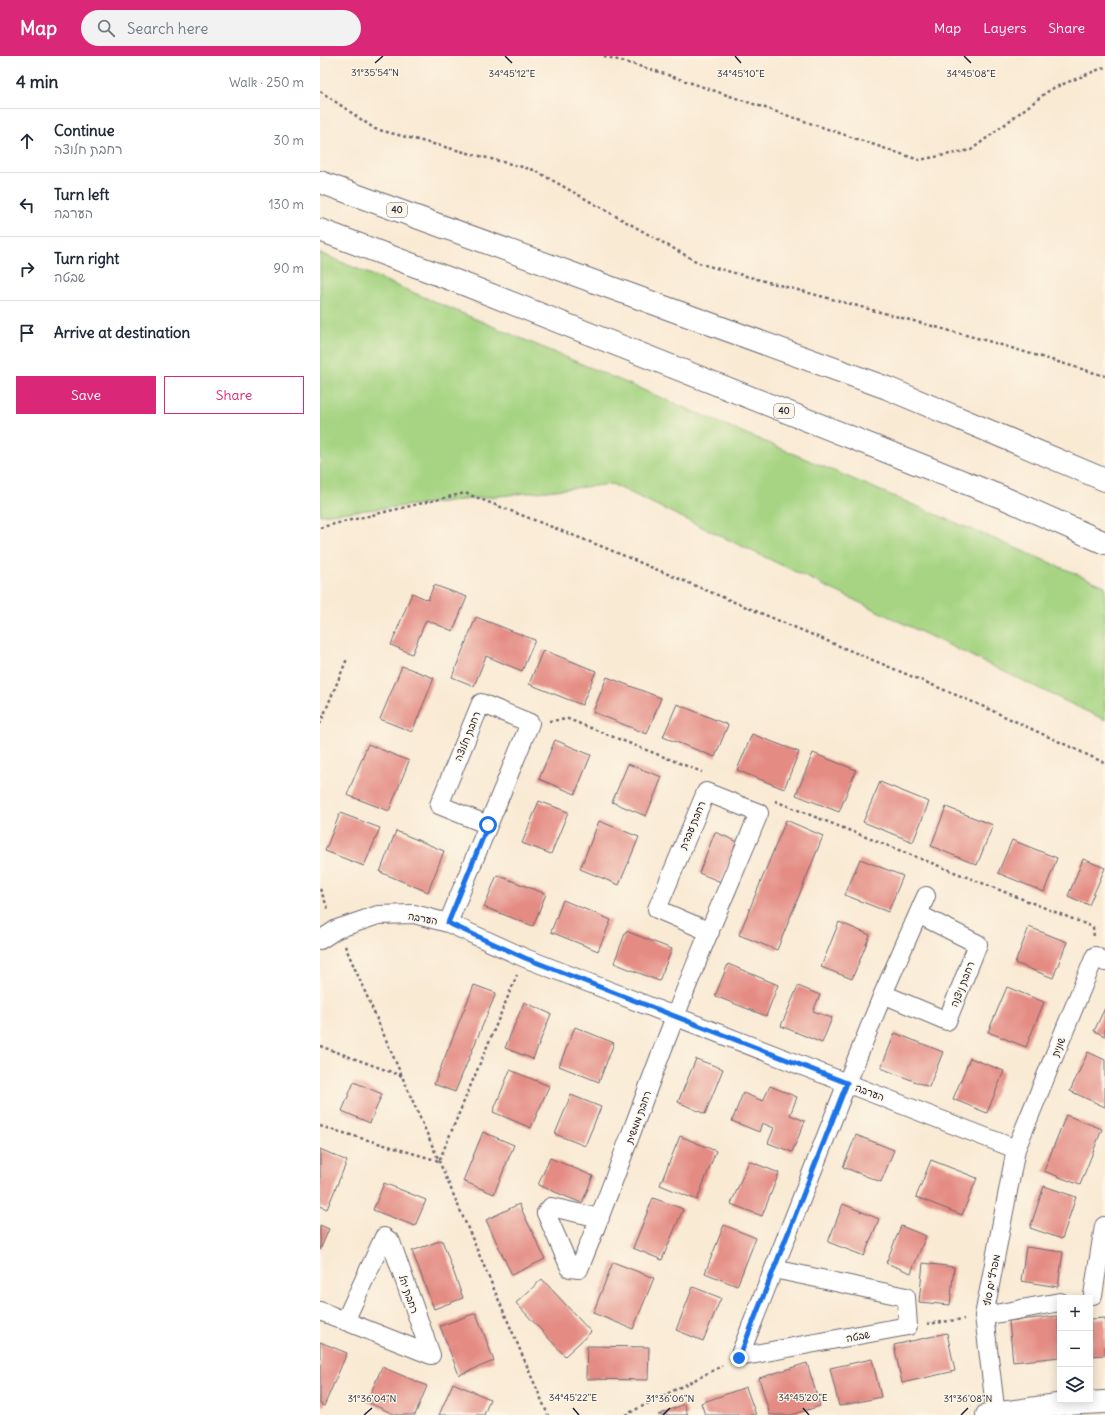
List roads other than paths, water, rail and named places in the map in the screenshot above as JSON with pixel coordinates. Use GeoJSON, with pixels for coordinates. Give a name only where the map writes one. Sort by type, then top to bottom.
{"type":"FeatureCollection","features":[{"type":"Feature","properties":{"kind":"main road","name":"40"},"geometry":{"type":"LineString","coordinates":[[320,182],[887,388],[1105,480]]}},
{"type":"Feature","properties":{"kind":"main road","name":"40"},"geometry":{"type":"LineString","coordinates":[[320,230],[1004,498],[1105,543]]}},
{"type":"Feature","properties":{"kind":"main road"},"geometry":{"type":"LineString","coordinates":[[993,1414],[1064,1404],[1105,1402]]}},
{"type":"Feature","properties":{"kind":"street","name":"רחבת חלוצה"},"geometry":{"type":"LineString","coordinates":[[481,703],[530,723],[488,825],[439,805],[481,703]]}},
{"type":"Feature","properties":{"kind":"street","name":"רחבת עבדת"},"geometry":{"type":"LineString","coordinates":[[675,1016],[710,932],[759,812],[706,792],[657,909],[710,932]]}},
{"type":"Feature","properties":{"kind":"street"},"geometry":{"type":"LineString","coordinates":[[448,923],[488,825]]}},
{"type":"Feature","properties":{"kind":"street"},"geometry":{"type":"LineString","coordinates":[[774,1268],[883,994],[926,896]]}},
{"type":"Feature","properties":{"kind":"street","name":"הערבה"},"geometry":{"type":"LineString","coordinates":[[320,940],[337,929],[378,915],[414,914],[448,923],[525,958],[1016,1149]]}},
{"type":"Feature","properties":{"kind":"street","name":"רחבת ניצנה"},"geometry":{"type":"LineString","coordinates":[[883,994],[947,1021],[978,944],[918,914]]}},
{"type":"Feature","properties":{"kind":"street","name":"שונית"},"geometry":{"type":"LineString","coordinates":[[1016,1149],[1100,959]]}},
{"type":"Feature","properties":{"kind":"street","name":"רחבת ממשית"},"geometry":{"type":"LineString","coordinates":[[600,1218],[675,1016]]}},
{"type":"Feature","properties":{"kind":"street","name":"מפרץ ים סוף"},"geometry":{"type":"LineString","coordinates":[[993,1414],[984,1316],[1016,1149]]}},
{"type":"Feature","properties":{"kind":"street"},"geometry":{"type":"LineString","coordinates":[[1092,1295],[1105,1226]]}},
{"type":"Feature","properties":{"kind":"street","name":"רחבת יהל"},"geometry":{"type":"LineString","coordinates":[[320,1311],[345,1321],[431,1355],[391,1242],[384,1237],[345,1321]]}},
{"type":"Feature","properties":{"kind":"street","name":"שבטה"},"geometry":{"type":"LineString","coordinates":[[774,1268],[906,1297],[908,1326],[739,1358],[774,1268]]}},
{"type":"Feature","properties":{"kind":"street"},"geometry":{"type":"LineString","coordinates":[[984,1316],[1057,1303]]}}]}
